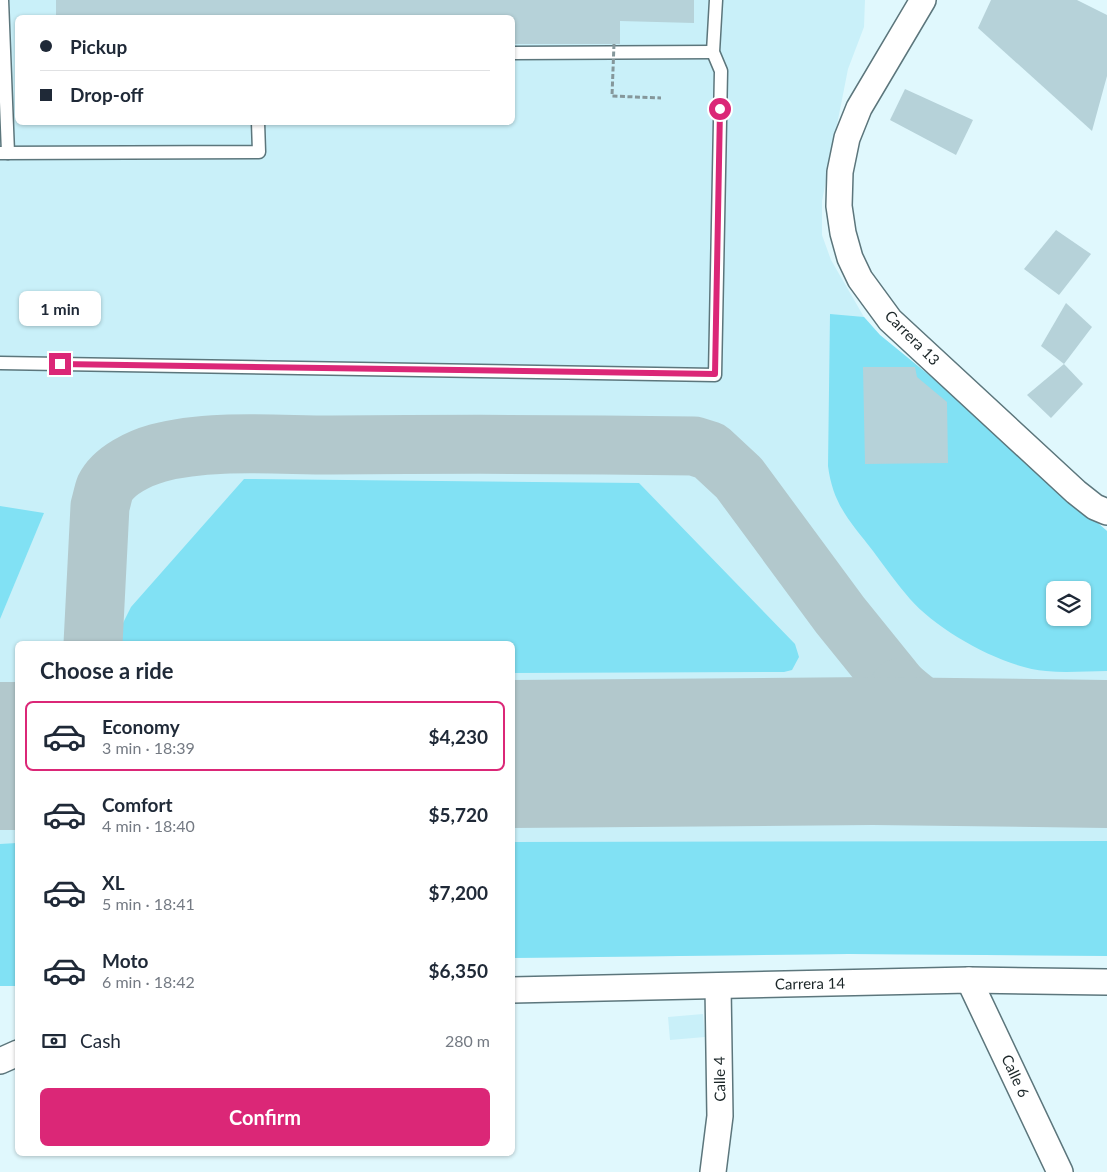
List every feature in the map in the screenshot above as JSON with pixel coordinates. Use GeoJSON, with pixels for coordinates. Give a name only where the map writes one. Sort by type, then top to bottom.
{"type":"FeatureCollection","features":[{"type":"Feature","properties":{"kind":"street","name":"Carrera 13"},"geometry":{"type":"LineString","coordinates":[[923,0],[859,108],[847,138],[840,172],[839,206],[843,233],[850,258],[860,279],[890,320],[1076,492],[1095,507],[1107,512]]}},
{"type":"Feature","properties":{"kind":"street","name":"Carrera 14"},"geometry":{"type":"LineString","coordinates":[[515,990],[969,980],[1107,982]]}},
{"type":"Feature","properties":{"kind":"street","name":"Calle 6"},"geometry":{"type":"LineString","coordinates":[[969,980],[1060,1172]]}},
{"type":"Feature","properties":{"kind":"street","name":"Calle 4"},"geometry":{"type":"LineString","coordinates":[[713,1172],[720,1116],[718,986]]}},
{"type":"Feature","properties":{"kind":"street"},"geometry":{"type":"LineString","coordinates":[[0,1061],[15,1054]]}},
{"type":"Feature","properties":{"kind":"lane"},"geometry":{"type":"LineString","coordinates":[[2,0],[4,153],[258,152],[258,125]]}},
{"type":"Feature","properties":{"kind":"lane"},"geometry":{"type":"LineString","coordinates":[[0,362],[715,374],[721,71],[713,52],[716,0]]}},
{"type":"Feature","properties":{"kind":"lane"},"geometry":{"type":"LineString","coordinates":[[515,53],[713,52]]}},
{"type":"Feature","properties":{"kind":"path"},"geometry":{"type":"LineString","coordinates":[[614,44],[612,96],[661,98]]}},
{"type":"Feature","properties":{"kind":"shaded area"},"geometry":{"type":"Polygon","coordinates":[[[0,0],[865,0],[864,27],[848,69],[822,201],[822,235],[831,260],[864,317],[880,335],[929,375],[1107,531],[1107,956],[849,954],[515,958],[515,641],[15,641],[15,986],[0,986],[0,0]]]}},
{"type":"Feature","properties":{"kind":"shaded area"},"geometry":{"type":"Polygon","coordinates":[[[830,314],[864,317],[880,335],[929,375],[1107,531],[1107,671],[1061,672],[1029,668],[992,655],[954,635],[922,611],[910,599],[850,521],[838,502],[830,480],[828,466],[830,314]]]}},
{"type":"Feature","properties":{"kind":"shaded area"},"geometry":{"type":"Polygon","coordinates":[[[244,479],[639,483],[795,644],[799,657],[792,670],[784,672],[515,673],[515,641],[122,641],[122,625],[131,607],[244,479]]]}},
{"type":"Feature","properties":{"kind":"shaded area"},"geometry":{"type":"Polygon","coordinates":[[[0,506],[44,513],[0,619],[0,506]]]}},
{"type":"Feature","properties":{"kind":"shaded area"},"geometry":{"type":"Polygon","coordinates":[[[1107,841],[1107,956],[849,954],[515,958],[515,842],[1107,841]]]}},
{"type":"Feature","properties":{"kind":"shaded area"},"geometry":{"type":"Polygon","coordinates":[[[15,843],[15,986],[0,986],[0,844],[15,843]]]}},
{"type":"Feature","properties":{"kind":"shaded area"},"geometry":{"type":"Polygon","coordinates":[[[703,1014],[705,1037],[670,1040],[668,1017],[703,1014]]]}},
{"type":"Feature","properties":{"kind":"building"},"geometry":{"type":"Polygon","coordinates":[[[56,0],[694,0],[694,23],[620,21],[620,44],[515,44],[515,15],[56,15],[56,0]]]}},
{"type":"Feature","properties":{"kind":"building"},"geometry":{"type":"Polygon","coordinates":[[[991,0],[1077,0],[1107,15],[1107,76],[1092,131],[978,28],[991,0]]]}},
{"type":"Feature","properties":{"kind":"building"},"geometry":{"type":"Polygon","coordinates":[[[905,89],[973,120],[956,155],[890,120],[905,89]]]}},
{"type":"Feature","properties":{"kind":"building"},"geometry":{"type":"Polygon","coordinates":[[[1056,230],[1091,254],[1059,295],[1024,269],[1056,230]]]}},
{"type":"Feature","properties":{"kind":"building"},"geometry":{"type":"Polygon","coordinates":[[[1066,303],[1092,327],[1064,364],[1041,346],[1066,303]]]}},
{"type":"Feature","properties":{"kind":"building"},"geometry":{"type":"Polygon","coordinates":[[[1064,364],[1083,384],[1051,418],[1027,395],[1064,364]]]}},
{"type":"Feature","properties":{"kind":"building"},"geometry":{"type":"Polygon","coordinates":[[[863,367],[915,367],[917,377],[947,402],[948,463],[865,464],[863,367]]]}},
{"type":"Feature","properties":{"kind":"taxiway"},"geometry":{"type":"LineString","coordinates":[[93,641],[100,506],[104,490],[121,470],[151,455],[178,449],[221,444],[694,446],[710,451],[739,478],[840,615],[899,688],[901,704],[895,730],[886,741],[872,751]]}},
{"type":"Feature","properties":{"kind":"taxiway"},"geometry":{"type":"LineString","coordinates":[[899,688],[945,723],[975,737],[1030,755]]}},
{"type":"Feature","properties":{"kind":"runway"},"geometry":{"type":"LineString","coordinates":[[515,754],[872,751],[1107,754]]}},
{"type":"Feature","properties":{"kind":"runway"},"geometry":{"type":"LineString","coordinates":[[0,756],[15,756]]}},
{"type":"Feature","properties":{"kind":"route"},"geometry":{"type":"LineString","coordinates":[[60,364],[715,374],[720,109]]}}]}
